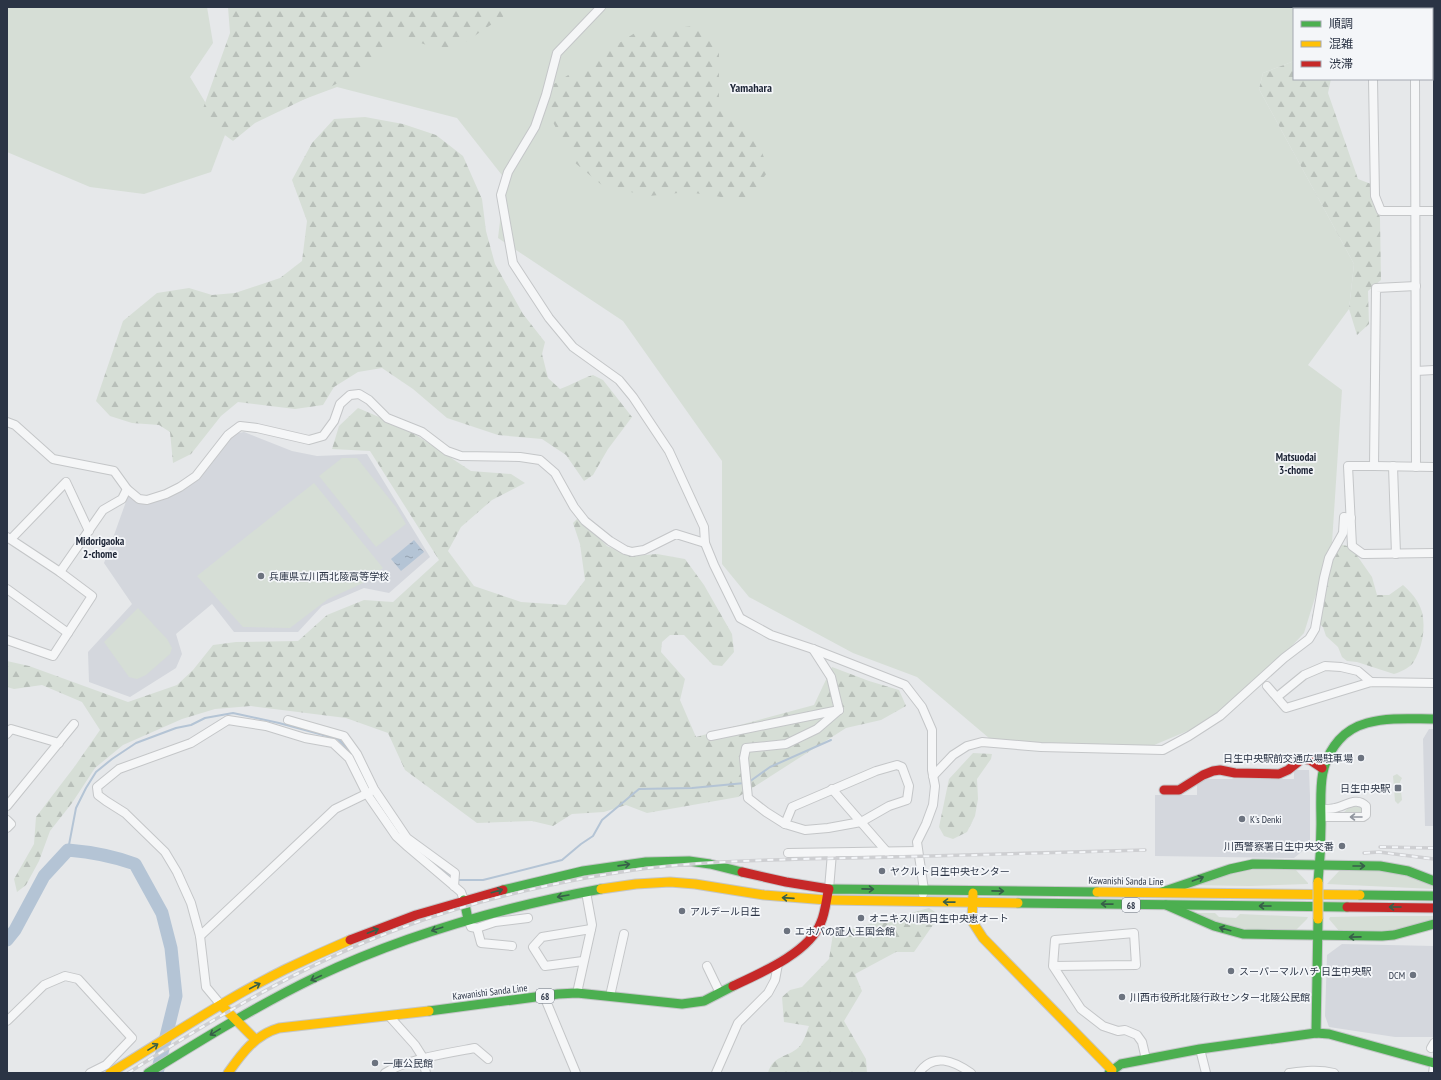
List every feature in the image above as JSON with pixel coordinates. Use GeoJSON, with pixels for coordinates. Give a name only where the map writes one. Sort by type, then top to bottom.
{"type":"FeatureCollection","features":[{"type":"Feature","properties":{"kind":"street"},"geometry":{"type":"LineString","coordinates":[[601,7],[557,53],[546,95],[535,127],[508,172],[501,195],[513,263],[549,318],[573,348],[620,380],[669,451],[704,527],[705,543],[714,565],[740,618],[771,635],[813,649],[905,685],[922,707],[932,730],[932,770],[935,786],[933,805],[917,842],[924,890],[922,901]]}},
{"type":"Feature","properties":{"kind":"street"},"geometry":{"type":"LineString","coordinates":[[1373,80],[1375,196],[1381,211],[1434,211]]}},
{"type":"Feature","properties":{"kind":"street"},"geometry":{"type":"LineString","coordinates":[[1415,80],[1416,467]]}},
{"type":"Feature","properties":{"kind":"street"},"geometry":{"type":"LineString","coordinates":[[1374,466],[1376,288],[1416,286]]}},
{"type":"Feature","properties":{"kind":"street"},"geometry":{"type":"LineString","coordinates":[[1416,370],[1434,370]]}},
{"type":"Feature","properties":{"kind":"street"},"geometry":{"type":"LineString","coordinates":[[7,422],[15,425],[53,459],[114,471],[127,489],[139,499],[147,500],[166,494],[180,487],[196,476],[228,435],[240,426],[257,428],[309,440],[323,436],[334,421],[340,404],[350,395],[360,394],[369,400],[387,418],[422,432],[447,451],[461,456],[540,460],[554,473],[574,507],[585,521],[610,541],[625,550],[632,552],[644,550],[676,534],[705,543]]}},
{"type":"Feature","properties":{"kind":"street"},"geometry":{"type":"LineString","coordinates":[[1434,467],[1348,466],[1352,546],[1363,554],[1434,553]]}},
{"type":"Feature","properties":{"kind":"street"},"geometry":{"type":"LineString","coordinates":[[1394,466],[1396,554]]}},
{"type":"Feature","properties":{"kind":"street"},"geometry":{"type":"LineString","coordinates":[[7,640],[53,656],[92,596],[60,572],[9,538],[66,482],[89,531]]}},
{"type":"Feature","properties":{"kind":"street"},"geometry":{"type":"LineString","coordinates":[[60,572],[104,510],[122,499],[127,489]]}},
{"type":"Feature","properties":{"kind":"street"},"geometry":{"type":"LineString","coordinates":[[933,776],[953,756],[967,746],[982,742],[1041,747],[1163,750],[1189,736],[1220,716],[1284,658],[1309,639],[1315,629],[1329,558],[1343,533],[1344,517],[1351,518]]}},
{"type":"Feature","properties":{"kind":"street"},"geometry":{"type":"LineString","coordinates":[[7,589],[68,633]]}},
{"type":"Feature","properties":{"kind":"street"},"geometry":{"type":"LineString","coordinates":[[813,649],[831,677],[840,710]]}},
{"type":"Feature","properties":{"kind":"street"},"geometry":{"type":"LineString","coordinates":[[1277,697],[1304,675],[1324,666],[1341,666],[1358,671],[1371,682]]}},
{"type":"Feature","properties":{"kind":"street"},"geometry":{"type":"LineString","coordinates":[[1267,686],[1286,708],[1371,682],[1434,683]]}},
{"type":"Feature","properties":{"kind":"street"},"geometry":{"type":"LineString","coordinates":[[711,736],[840,710]]}},
{"type":"Feature","properties":{"kind":"street"},"geometry":{"type":"LineString","coordinates":[[785,824],[792,807],[876,771],[897,765],[902,767],[909,786],[907,800],[889,806],[861,822],[828,828],[805,830],[785,824],[748,798],[744,758],[746,748],[786,744],[816,729],[840,710]]}},
{"type":"Feature","properties":{"kind":"street"},"geometry":{"type":"LineString","coordinates":[[1316,1033],[1318,882],[1320,866],[1322,768],[1334,745],[1346,733],[1358,726],[1379,721],[1434,719]]}},
{"type":"Feature","properties":{"kind":"street"},"geometry":{"type":"LineString","coordinates":[[255,1039],[221,1004],[206,986],[200,936],[185,889],[165,852],[125,812],[98,795],[97,787],[119,769],[191,743],[228,720],[266,726],[305,738],[333,743],[349,758],[371,792],[396,836],[408,848],[461,892],[471,927],[477,928],[495,922],[528,918]]}},
{"type":"Feature","properties":{"kind":"street"},"geometry":{"type":"LineString","coordinates":[[288,720],[344,736],[357,754],[371,792]]}},
{"type":"Feature","properties":{"kind":"street"},"geometry":{"type":"LineString","coordinates":[[7,806],[74,724]]}},
{"type":"Feature","properties":{"kind":"street"},"geometry":{"type":"LineString","coordinates":[[7,734],[11,729],[59,743]]}},
{"type":"Feature","properties":{"kind":"street"},"geometry":{"type":"LineString","coordinates":[[1164,790],[1179,790],[1213,771],[1220,770],[1235,773],[1279,774],[1288,770],[1302,759],[1310,760],[1322,768]]}},
{"type":"Feature","properties":{"kind":"street"},"geometry":{"type":"LineString","coordinates":[[832,789],[887,852]]}},
{"type":"Feature","properties":{"kind":"street"},"geometry":{"type":"LineString","coordinates":[[200,936],[334,809],[371,792]]}},
{"type":"Feature","properties":{"kind":"street"},"geometry":{"type":"LineString","coordinates":[[1351,802],[1361,803],[1366,806],[1367,812],[1363,817],[1321,813],[1351,802]]}},
{"type":"Feature","properties":{"kind":"street"},"geometry":{"type":"LineString","coordinates":[[7,820],[11,824],[7,828]]}},
{"type":"Feature","properties":{"kind":"street"},"geometry":{"type":"LineString","coordinates":[[788,853],[918,851]]}},
{"type":"Feature","properties":{"kind":"street"},"geometry":{"type":"LineString","coordinates":[[110,1073],[221,1004],[286,969],[388,925],[464,900],[566,875],[615,866],[663,861],[711,863],[795,885],[829,889],[832,853]]}},
{"type":"Feature","properties":{"kind":"street"},"geometry":{"type":"LineString","coordinates":[[1162,893],[1202,878],[1241,866],[1253,864],[1394,868],[1408,871],[1434,881]]}},
{"type":"Feature","properties":{"kind":"street"},"geometry":{"type":"LineString","coordinates":[[754,894],[758,892],[762,886],[760,876]]}},
{"type":"Feature","properties":{"kind":"street"},"geometry":{"type":"LineString","coordinates":[[148,1073],[236,1020],[283,994],[332,970],[404,941],[468,919],[540,900],[630,884],[660,882],[707,885],[754,894],[827,900]]}},
{"type":"Feature","properties":{"kind":"street","name":"Kawanishi Sanda Line"},"geometry":{"type":"LineString","coordinates":[[228,1073],[255,1039],[267,1031],[279,1028],[577,993],[682,1004],[704,1001],[778,964],[810,941],[821,923],[829,889],[1434,896]]}},
{"type":"Feature","properties":{"kind":"street"},"geometry":{"type":"LineString","coordinates":[[973,891],[972,921],[983,938],[1111,1072],[1121,1064],[1146,1059],[1200,1049],[1316,1033],[1329,1034],[1434,1063]]}},
{"type":"Feature","properties":{"kind":"street"},"geometry":{"type":"LineString","coordinates":[[577,993],[592,925],[586,892]]}},
{"type":"Feature","properties":{"kind":"street","name":"68"},"geometry":{"type":"LineString","coordinates":[[827,900],[1434,908]]}},
{"type":"Feature","properties":{"kind":"street"},"geometry":{"type":"LineString","coordinates":[[1165,905],[1214,926],[1243,934],[1382,936],[1394,935],[1434,924]]}},
{"type":"Feature","properties":{"kind":"street"},"geometry":{"type":"LineString","coordinates":[[477,928],[480,943],[512,946]]}},
{"type":"Feature","properties":{"kind":"street"},"geometry":{"type":"LineString","coordinates":[[584,960],[545,966],[533,947],[542,937],[591,930]]}},
{"type":"Feature","properties":{"kind":"street"},"geometry":{"type":"LineString","coordinates":[[1053,966],[1136,965],[1134,933],[1055,940],[1053,966],[1081,1009],[1103,1026],[1118,1031],[1125,1030],[1137,1035],[1142,1042],[1146,1059]]}},
{"type":"Feature","properties":{"kind":"street"},"geometry":{"type":"LineString","coordinates":[[610,996],[624,934]]}},
{"type":"Feature","properties":{"kind":"street"},"geometry":{"type":"LineString","coordinates":[[716,1073],[738,1023],[768,993],[775,980],[778,964]]}},
{"type":"Feature","properties":{"kind":"street"},"geometry":{"type":"LineString","coordinates":[[707,966],[720,993]]}},
{"type":"Feature","properties":{"kind":"street"},"geometry":{"type":"LineString","coordinates":[[7,1021],[44,985],[65,976],[78,979],[132,1038],[106,1064],[90,1073]]}},
{"type":"Feature","properties":{"kind":"street"},"geometry":{"type":"LineString","coordinates":[[544,996],[576,1073]]}},
{"type":"Feature","properties":{"kind":"street"},"geometry":{"type":"LineString","coordinates":[[389,1016],[415,1045],[424,1059],[426,1073]]}},
{"type":"Feature","properties":{"kind":"street"},"geometry":{"type":"LineString","coordinates":[[384,1073],[396,1066],[475,1048],[488,1059]]}},
{"type":"Feature","properties":{"kind":"street"},"geometry":{"type":"LineString","coordinates":[[1200,1049],[1206,1073]]}},
{"type":"Feature","properties":{"kind":"street"},"geometry":{"type":"LineString","coordinates":[[919,1073],[923,1067],[934,1061],[945,1060],[959,1064],[971,1073]]}},
{"type":"Feature","properties":{"kind":"street"},"geometry":{"type":"LineString","coordinates":[[1433,1073],[1434,1066]]}},
{"type":"Feature","properties":{"kind":"street"},"geometry":{"type":"LineString","coordinates":[[1289,1073],[1310,1070],[1325,1070],[1334,1073]]}},
{"type":"Feature","properties":{"kind":"shaded area","name":"兵庫県立川西北陵高等学校"},"geometry":{"type":"Polygon","coordinates":[[[244,432],[292,451],[317,456],[367,454],[430,557],[389,593],[364,588],[322,606],[298,632],[234,632],[212,604],[176,634],[182,654],[176,668],[130,697],[89,682],[88,652],[132,604],[104,563],[128,496],[140,502],[195,481],[232,434],[244,432]]]}},
{"type":"Feature","properties":{"kind":"shaded area"},"geometry":{"type":"Polygon","coordinates":[[[1429,729],[1434,729],[1434,826],[1425,826],[1423,739],[1429,729]]]}},
{"type":"Feature","properties":{"kind":"shaded area"},"geometry":{"type":"Polygon","coordinates":[[[1294,770],[1309,770],[1310,845],[1294,858],[1155,856],[1155,795],[1197,795],[1197,785],[1203,779],[1294,779],[1294,770]]]}},
{"type":"Feature","properties":{"kind":"shaded area"},"geometry":{"type":"Polygon","coordinates":[[[1342,944],[1434,946],[1433,1037],[1395,1037],[1329,1027],[1325,1016],[1327,955],[1342,944]]]}},
{"type":"Feature","properties":{"kind":"green space"},"geometry":{"type":"Polygon","coordinates":[[[7,7],[207,7],[213,43],[190,77],[225,135],[211,172],[144,194],[90,187],[7,152],[7,7]]]}},
{"type":"Feature","properties":{"kind":"green space"},"geometry":{"type":"Polygon","coordinates":[[[228,7],[513,7],[513,10],[449,53],[404,37],[361,72],[255,123],[233,141],[200,117],[230,33],[228,7]]]}},
{"type":"Feature","properties":{"kind":"green space"},"geometry":{"type":"Polygon","coordinates":[[[441,7],[1294,7],[1293,61],[1263,73],[1259,89],[1354,264],[1349,309],[1308,365],[1342,390],[1332,543],[1304,633],[1228,714],[1147,748],[996,744],[917,677],[853,653],[749,597],[722,564],[722,461],[623,321],[498,238],[505,179],[457,118],[337,87],[283,107],[441,7]]]}},
{"type":"Feature","properties":{"kind":"green space"},"geometry":{"type":"Polygon","coordinates":[[[1294,7],[1326,7],[1326,8],[1294,7]]]}},
{"type":"Feature","properties":{"kind":"green space"},"geometry":{"type":"Polygon","coordinates":[[[696,26],[719,50],[719,97],[759,145],[769,170],[747,201],[688,192],[649,196],[603,186],[574,162],[546,109],[554,84],[638,31],[696,26]]]}},
{"type":"Feature","properties":{"kind":"green space"},"geometry":{"type":"Polygon","coordinates":[[[1293,61],[1293,80],[1331,80],[1328,93],[1358,179],[1371,184],[1380,218],[1381,280],[1368,291],[1369,324],[1357,335],[1349,309],[1354,264],[1259,89],[1263,73],[1293,61]]]}},
{"type":"Feature","properties":{"kind":"green space"},"geometry":{"type":"Polygon","coordinates":[[[365,117],[403,124],[436,135],[463,156],[482,199],[486,231],[495,264],[523,314],[545,342],[542,354],[548,378],[560,389],[593,375],[603,380],[632,417],[608,449],[593,475],[584,481],[566,455],[542,439],[498,435],[447,418],[413,389],[382,368],[358,372],[334,387],[323,405],[295,409],[238,402],[221,416],[191,454],[173,463],[170,432],[159,425],[132,423],[110,416],[96,401],[123,321],[157,293],[189,288],[212,295],[235,293],[280,278],[302,261],[307,221],[292,180],[312,143],[334,119],[365,117]]]}},
{"type":"Feature","properties":{"kind":"green space"},"geometry":{"type":"Polygon","coordinates":[[[358,408],[407,429],[471,471],[511,474],[525,483],[492,500],[461,527],[448,551],[474,586],[521,602],[566,605],[585,580],[580,544],[573,523],[579,517],[607,546],[633,556],[657,554],[685,559],[704,585],[732,634],[734,652],[722,666],[713,665],[684,635],[670,635],[662,642],[661,652],[685,679],[680,700],[696,737],[814,705],[832,667],[869,681],[899,690],[906,706],[881,720],[846,728],[738,797],[647,813],[626,805],[604,812],[572,814],[553,826],[532,821],[477,823],[405,770],[388,733],[346,718],[251,706],[215,709],[182,719],[123,745],[95,768],[72,803],[50,831],[39,861],[26,885],[17,892],[14,879],[34,844],[36,817],[100,730],[82,702],[42,685],[14,689],[7,687],[7,661],[29,666],[128,702],[177,685],[193,670],[213,645],[236,642],[298,641],[327,615],[364,600],[393,602],[439,560],[370,451],[332,449],[339,426],[358,408]]]}},
{"type":"Feature","properties":{"kind":"green space"},"geometry":{"type":"Polygon","coordinates":[[[342,458],[357,458],[396,507],[406,524],[376,547],[319,476],[342,458]]]}},
{"type":"Feature","properties":{"kind":"green space"},"geometry":{"type":"Polygon","coordinates":[[[314,483],[383,568],[363,583],[328,599],[290,628],[243,627],[197,576],[314,483]]]}},
{"type":"Feature","properties":{"kind":"green space"},"geometry":{"type":"Polygon","coordinates":[[[1332,542],[1351,547],[1372,577],[1377,595],[1389,595],[1403,585],[1417,600],[1421,608],[1424,625],[1421,645],[1413,663],[1402,671],[1394,674],[1357,662],[1347,661],[1342,657],[1338,647],[1326,636],[1323,627],[1312,617],[1332,542]]]}},
{"type":"Feature","properties":{"kind":"green space"},"geometry":{"type":"Polygon","coordinates":[[[138,608],[167,639],[172,648],[170,654],[146,675],[137,679],[129,677],[104,642],[138,608]]]}},
{"type":"Feature","properties":{"kind":"green space"},"geometry":{"type":"Polygon","coordinates":[[[973,753],[992,754],[991,759],[977,779],[978,799],[975,816],[967,832],[953,839],[944,836],[939,827],[949,779],[973,753]]]}},
{"type":"Feature","properties":{"kind":"green space"},"geometry":{"type":"Polygon","coordinates":[[[1397,774],[1402,778],[1400,782],[1402,800],[1398,804],[1395,801],[1393,776],[1397,774]]]}},
{"type":"Feature","properties":{"kind":"green space"},"geometry":{"type":"Polygon","coordinates":[[[1351,806],[1361,807],[1362,812],[1344,812],[1351,806]]]}},
{"type":"Feature","properties":{"kind":"green space"},"geometry":{"type":"Polygon","coordinates":[[[1295,869],[1308,884],[1250,886],[1191,885],[1242,870],[1295,869]]]}},
{"type":"Feature","properties":{"kind":"green space"},"geometry":{"type":"Polygon","coordinates":[[[1340,870],[1390,871],[1434,885],[1434,889],[1327,884],[1340,870]]]}},
{"type":"Feature","properties":{"kind":"green space"},"geometry":{"type":"Polygon","coordinates":[[[929,908],[940,915],[914,952],[896,952],[855,974],[862,991],[844,1021],[866,1059],[867,1073],[768,1073],[773,1063],[794,1051],[801,1045],[809,1026],[784,1022],[782,997],[790,990],[802,987],[829,959],[833,934],[929,908]]]}},
{"type":"Feature","properties":{"kind":"green space"},"geometry":{"type":"Polygon","coordinates":[[[1191,913],[1215,913],[1219,917],[1236,918],[1240,914],[1308,917],[1294,932],[1271,932],[1232,927],[1191,913]]]}},
{"type":"Feature","properties":{"kind":"green space"},"geometry":{"type":"Polygon","coordinates":[[[1434,916],[1434,920],[1400,930],[1340,932],[1329,919],[1330,917],[1434,916]]]}},
{"type":"Feature","properties":{"kind":"water"},"geometry":{"type":"Polygon","coordinates":[[[414,540],[424,552],[401,571],[391,559],[414,540]]]}},
{"type":"Feature","properties":{"kind":"waterway"},"geometry":{"type":"LineString","coordinates":[[68,850],[76,808],[96,772],[136,743],[176,728],[191,725],[205,718],[233,713],[279,723],[338,739],[350,751],[353,757]]}},
{"type":"Feature","properties":{"kind":"waterway"},"geometry":{"type":"LineString","coordinates":[[749,782],[770,767],[831,740]]}},
{"type":"Feature","properties":{"kind":"waterway"},"geometry":{"type":"LineString","coordinates":[[457,880],[483,880],[562,860],[593,836],[602,820],[639,789],[692,788],[745,783]]}},
{"type":"Feature","properties":{"kind":"waterway"},"geometry":{"type":"LineString","coordinates":[[7,940],[15,930],[44,876],[68,850],[102,855],[135,864],[162,913],[171,948],[176,996],[157,1073]]}},
{"type":"Feature","properties":{"kind":"waterway"},"geometry":{"type":"LineString","coordinates":[[435,863],[453,880]]}},
{"type":"Feature","properties":{"kind":"railway"},"geometry":{"type":"LineString","coordinates":[[1380,847],[1434,848]]}},
{"type":"Feature","properties":{"kind":"railway"},"geometry":{"type":"LineString","coordinates":[[128,1073],[260,993],[329,958],[365,942],[447,912],[494,898],[542,887],[635,870],[710,863],[1145,850]]}},
{"type":"Feature","properties":{"kind":"railway"},"geometry":{"type":"LineString","coordinates":[[1364,853],[1379,852],[1434,859]]}},
{"type":"Feature","properties":{"kind":"traffic: fast"},"geometry":{"type":"LineString","coordinates":[[1318,882],[1321,846],[1322,780],[1327,759],[1339,740],[1348,732],[1359,726],[1375,721],[1392,719],[1434,719]]}},
{"type":"Feature","properties":{"kind":"traffic: fast"},"geometry":{"type":"LineString","coordinates":[[503,890],[583,871],[646,862],[689,861],[710,864],[742,872]]}},
{"type":"Feature","properties":{"kind":"traffic: fast"},"geometry":{"type":"LineString","coordinates":[[1162,892],[1230,869],[1253,864],[1380,866],[1408,871],[1434,881]]}},
{"type":"Feature","properties":{"kind":"traffic: fast"},"geometry":{"type":"LineString","coordinates":[[148,1073],[273,999],[316,977],[350,962],[420,935],[492,913],[601,889]]}},
{"type":"Feature","properties":{"kind":"traffic: fast"},"geometry":{"type":"LineString","coordinates":[[828,892],[829,889],[1097,892]]}},
{"type":"Feature","properties":{"kind":"traffic: fast"},"geometry":{"type":"LineString","coordinates":[[1360,895],[1434,896]]}},
{"type":"Feature","properties":{"kind":"traffic: fast"},"geometry":{"type":"LineString","coordinates":[[464,900],[468,919]]}},
{"type":"Feature","properties":{"kind":"traffic: fast"},"geometry":{"type":"LineString","coordinates":[[1018,903],[1347,907]]}},
{"type":"Feature","properties":{"kind":"traffic: fast"},"geometry":{"type":"LineString","coordinates":[[1166,905],[1214,926],[1243,934],[1382,936],[1394,935],[1434,924]]}},
{"type":"Feature","properties":{"kind":"traffic: fast"},"geometry":{"type":"LineString","coordinates":[[1316,1033],[1318,919]]}},
{"type":"Feature","properties":{"kind":"traffic: fast"},"geometry":{"type":"LineString","coordinates":[[429,1011],[558,994],[577,993],[682,1004],[704,1001],[733,986]]}},
{"type":"Feature","properties":{"kind":"traffic: fast"},"geometry":{"type":"LineString","coordinates":[[1109,1073],[1121,1064],[1200,1049],[1316,1033],[1329,1034],[1434,1063]]}},
{"type":"Feature","properties":{"kind":"traffic: slow"},"geometry":{"type":"LineString","coordinates":[[601,889],[636,884],[670,882],[695,884],[764,895],[827,900]]}},
{"type":"Feature","properties":{"kind":"traffic: slow"},"geometry":{"type":"LineString","coordinates":[[1318,882],[1318,919]]}},
{"type":"Feature","properties":{"kind":"traffic: slow"},"geometry":{"type":"LineString","coordinates":[[1097,892],[1360,895]]}},
{"type":"Feature","properties":{"kind":"traffic: slow"},"geometry":{"type":"LineString","coordinates":[[973,893],[972,921],[983,938],[1112,1070]]}},
{"type":"Feature","properties":{"kind":"traffic: slow"},"geometry":{"type":"LineString","coordinates":[[827,900],[1018,903]]}},
{"type":"Feature","properties":{"kind":"traffic: slow"},"geometry":{"type":"LineString","coordinates":[[110,1073],[241,993],[286,969],[350,940]]}},
{"type":"Feature","properties":{"kind":"traffic: slow"},"geometry":{"type":"LineString","coordinates":[[221,1005],[255,1039]]}},
{"type":"Feature","properties":{"kind":"traffic: slow"},"geometry":{"type":"LineString","coordinates":[[228,1073],[238,1059],[256,1040],[270,1031],[279,1028],[429,1011]]}},
{"type":"Feature","properties":{"kind":"traffic: jam"},"geometry":{"type":"LineString","coordinates":[[1164,790],[1179,790],[1203,775],[1220,770],[1235,773],[1279,774],[1288,770],[1302,759],[1310,760],[1322,768]]}},
{"type":"Feature","properties":{"kind":"traffic: jam"},"geometry":{"type":"LineString","coordinates":[[742,872],[786,882],[829,889]]}},
{"type":"Feature","properties":{"kind":"traffic: jam"},"geometry":{"type":"LineString","coordinates":[[350,940],[416,915],[503,890]]}},
{"type":"Feature","properties":{"kind":"traffic: jam"},"geometry":{"type":"LineString","coordinates":[[733,986],[770,968],[796,952],[807,943],[821,922],[828,892]]}},
{"type":"Feature","properties":{"kind":"traffic: jam"},"geometry":{"type":"LineString","coordinates":[[1347,907],[1434,908]]}},
{"type":"Feature","properties":{"kind":"place","name":"兵庫県立川西北陵高等学校"},"geometry":{"type":"Point","coordinates":[261,576]}},
{"type":"Feature","properties":{"kind":"place","name":"日生中央駅前交通広場駐車場"},"geometry":{"type":"Point","coordinates":[1361,758]}},
{"type":"Feature","properties":{"kind":"place","name":"日生中央駅"},"geometry":{"type":"Point","coordinates":[1398,788]}},
{"type":"Feature","properties":{"kind":"place","name":"K's Denki"},"geometry":{"type":"Point","coordinates":[1242,819]}},
{"type":"Feature","properties":{"kind":"place","name":"川西警察署日生中央交番"},"geometry":{"type":"Point","coordinates":[1342,846]}},
{"type":"Feature","properties":{"kind":"place","name":"ヤクルト日生中央センター"},"geometry":{"type":"Point","coordinates":[882,871]}},
{"type":"Feature","properties":{"kind":"place","name":"アルデール日生"},"geometry":{"type":"Point","coordinates":[682,911]}},
{"type":"Feature","properties":{"kind":"place","name":"オニキス川西日生中央恵オート"},"geometry":{"type":"Point","coordinates":[861,918]}},
{"type":"Feature","properties":{"kind":"place","name":"エホバの証人王国会館"},"geometry":{"type":"Point","coordinates":[787,931]}},
{"type":"Feature","properties":{"kind":"place","name":"スーパーマルハチ 日生中央駅"},"geometry":{"type":"Point","coordinates":[1231,971]}},
{"type":"Feature","properties":{"kind":"place","name":"DCM"},"geometry":{"type":"Point","coordinates":[1413,975]}},
{"type":"Feature","properties":{"kind":"place","name":"川西市役所北陵行政センター北陵公民館"},"geometry":{"type":"Point","coordinates":[1122,997]}},
{"type":"Feature","properties":{"kind":"place","name":"一庫公民館"},"geometry":{"type":"Point","coordinates":[375,1063]}},
{"type":"Feature","properties":{"kind":"district","name":"Yamahara"},"geometry":{"type":"Point","coordinates":[751,87]}},
{"type":"Feature","properties":{"kind":"district","name":"Matsuodai 3-chome"},"geometry":{"type":"Point","coordinates":[1296,463]}},
{"type":"Feature","properties":{"kind":"district","name":"Midorigaoka 2-chome"},"geometry":{"type":"Point","coordinates":[100,547]}}]}
